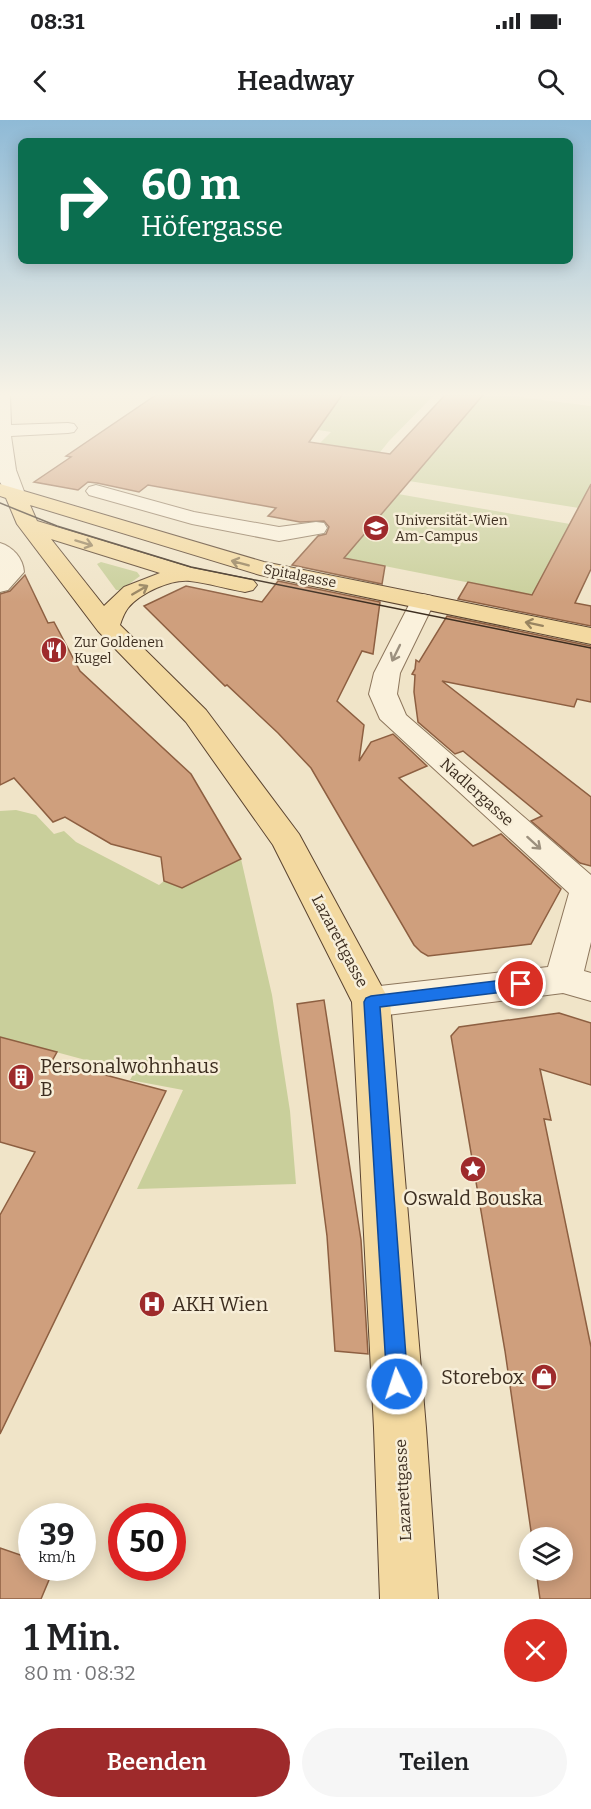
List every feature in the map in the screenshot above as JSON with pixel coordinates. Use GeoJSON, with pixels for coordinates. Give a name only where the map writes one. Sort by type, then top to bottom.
{"type":"FeatureCollection","features":[{"type":"Feature","properties":{"kind":"main road"},"geometry":{"type":"LineString","coordinates":[[7,491],[28,524]]}},
{"type":"Feature","properties":{"kind":"main road","name":"Spitalgasse"},"geometry":{"type":"LineString","coordinates":[[7,491],[260,568],[591,655]]}},
{"type":"Feature","properties":{"kind":"main road","name":"Spitalgasse"},"geometry":{"type":"LineString","coordinates":[[0,515],[188,574],[591,636]]}},
{"type":"Feature","properties":{"kind":"main road","name":"Lazarettgasse"},"geometry":{"type":"LineString","coordinates":[[28,524],[107,626],[196,716],[288,842],[371,1002],[400,1428],[409,1599]]}},
{"type":"Feature","properties":{"kind":"main road"},"geometry":{"type":"LineString","coordinates":[[107,626],[118,604],[139,589],[163,578],[188,574]]}},
{"type":"Feature","properties":{"kind":"street"},"geometry":{"type":"LineString","coordinates":[[5,464],[8,479],[7,491]]}},
{"type":"Feature","properties":{"kind":"street"},"geometry":{"type":"LineString","coordinates":[[96,491],[192,518],[279,534],[316,528]]}},
{"type":"Feature","properties":{"kind":"street"},"geometry":{"type":"LineString","coordinates":[[159,538],[192,518]]}},
{"type":"Feature","properties":{"kind":"street"},"geometry":{"type":"LineString","coordinates":[[0,550],[12,563],[12,572],[0,585]]}},
{"type":"Feature","properties":{"kind":"street","name":"Nadlergasse"},"geometry":{"type":"LineString","coordinates":[[418,610],[387,674],[383,694],[394,719],[587,890],[577,983]]}},
{"type":"Feature","properties":{"kind":"street"},"geometry":{"type":"LineString","coordinates":[[371,1002],[577,983]]}},
{"type":"Feature","properties":{"kind":"green space"},"geometry":{"type":"Polygon","coordinates":[[[335,464],[371,464],[353,486],[335,464]]]}},
{"type":"Feature","properties":{"kind":"green space"},"geometry":{"type":"Polygon","coordinates":[[[424,464],[591,464],[591,487],[579,508],[409,481],[424,464]]]}},
{"type":"Feature","properties":{"kind":"green space"},"geometry":{"type":"Polygon","coordinates":[[[398,494],[570,524],[532,595],[344,558],[398,494]]]}},
{"type":"Feature","properties":{"kind":"green space"},"geometry":{"type":"Polygon","coordinates":[[[101,562],[137,572],[140,576],[121,590],[116,590],[97,564],[101,562]]]}},
{"type":"Feature","properties":{"kind":"green space"},"geometry":{"type":"Polygon","coordinates":[[[16,810],[36,815],[54,834],[64,831],[76,842],[159,885],[164,881],[182,888],[241,859],[272,995],[290,1111],[296,1184],[137,1189],[183,1090],[130,1080],[134,1073],[0,1037],[0,811],[16,810]]]}},
{"type":"Feature","properties":{"kind":"building"},"geometry":{"type":"Polygon","coordinates":[[[61,464],[424,464],[344,558],[385,566],[382,584],[292,565],[318,536],[326,534],[329,527],[324,521],[300,522],[268,516],[276,508],[148,485],[139,492],[88,482],[78,490],[34,482],[61,464]]]}},
{"type":"Feature","properties":{"kind":"building"},"geometry":{"type":"Polygon","coordinates":[[[591,484],[591,569],[575,603],[591,606],[591,626],[458,599],[468,582],[532,595],[591,484]]]}},
{"type":"Feature","properties":{"kind":"building"},"geometry":{"type":"Polygon","coordinates":[[[25,575],[48,623],[54,622],[80,671],[191,774],[241,859],[182,888],[164,881],[161,857],[111,844],[65,817],[53,822],[14,778],[0,785],[0,594],[10,591],[25,575]]]}},
{"type":"Feature","properties":{"kind":"building"},"geometry":{"type":"Polygon","coordinates":[[[278,581],[380,602],[373,654],[362,651],[337,701],[364,725],[359,761],[371,742],[393,734],[427,766],[399,778],[473,846],[501,834],[561,889],[531,944],[428,956],[421,952],[414,945],[311,768],[278,733],[227,685],[225,686],[144,606],[186,586],[262,602],[278,581]]]}},
{"type":"Feature","properties":{"kind":"building"},"geometry":{"type":"Polygon","coordinates":[[[447,616],[591,646],[591,702],[577,699],[574,707],[442,681],[591,797],[591,866],[580,863],[531,821],[542,816],[463,751],[455,754],[418,722],[414,692],[415,675],[412,674],[416,660],[419,662],[447,616]]]}},
{"type":"Feature","properties":{"kind":"building"},"geometry":{"type":"Polygon","coordinates":[[[324,1000],[361,1240],[368,1354],[335,1351],[327,1236],[297,1004],[324,1000]]]}},
{"type":"Feature","properties":{"kind":"building"},"geometry":{"type":"Polygon","coordinates":[[[559,1013],[591,1023],[591,1085],[540,1069],[551,1120],[544,1119],[591,1347],[591,1599],[540,1599],[538,1581],[573,1581],[573,1527],[530,1527],[505,1351],[451,1036],[459,1027],[559,1013]]]}},
{"type":"Feature","properties":{"kind":"building"},"geometry":{"type":"Polygon","coordinates":[[[0,1037],[57,1052],[52,1061],[166,1091],[0,1434],[0,1215],[35,1152],[0,1142],[0,1037]]]}},
{"type":"Feature","properties":{"kind":"building"},"geometry":{"type":"Polygon","coordinates":[[[0,1548],[18,1554],[18,1581],[49,1581],[41,1599],[0,1599],[0,1548]]]}},
{"type":"Feature","properties":{"kind":"tram line"},"geometry":{"type":"LineString","coordinates":[[0,503],[57,526],[191,567],[591,648]]}},
{"type":"Feature","properties":{"kind":"place","name":"Universität-Wien Am-Campus"},"geometry":{"type":"Point","coordinates":[376,528]}},
{"type":"Feature","properties":{"kind":"place","name":"Zur Goldenen Kugel"},"geometry":{"type":"Point","coordinates":[54,650]}},
{"type":"Feature","properties":{"kind":"place","name":"Personalwohnhaus B"},"geometry":{"type":"Point","coordinates":[21,1077]}},
{"type":"Feature","properties":{"kind":"place","name":"Oswald Bouska"},"geometry":{"type":"Point","coordinates":[473,1169]}},
{"type":"Feature","properties":{"kind":"place","name":"AKH Wien"},"geometry":{"type":"Point","coordinates":[152,1304]}},
{"type":"Feature","properties":{"kind":"place","name":"Storebox"},"geometry":{"type":"Point","coordinates":[544,1377]}},
{"type":"Feature","properties":{"kind":"route"},"geometry":{"type":"LineString","coordinates":[[397,1384],[371,1002],[521,984]]}}]}
